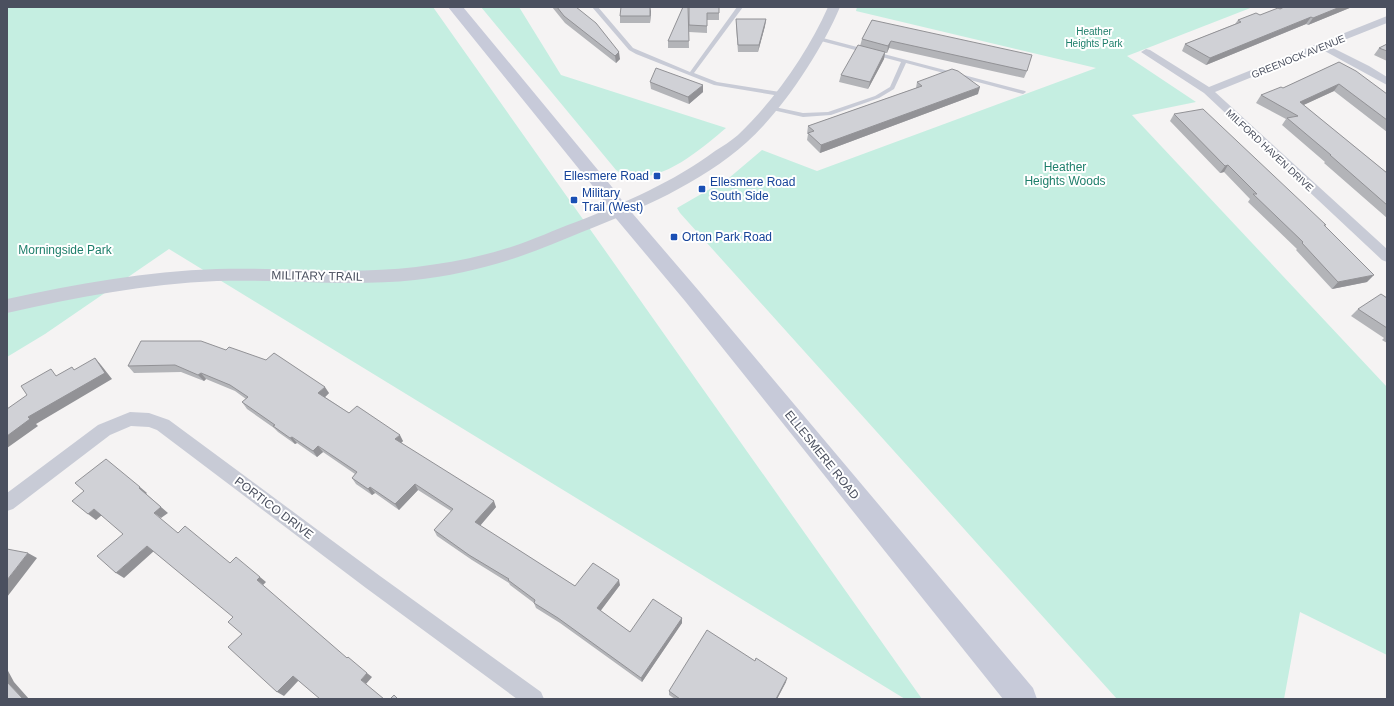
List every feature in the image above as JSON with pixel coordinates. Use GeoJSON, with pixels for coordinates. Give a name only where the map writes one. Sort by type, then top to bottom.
{"type":"FeatureCollection","features":[{"type":"Feature","properties":{"kind":"main road","name":"ELLESMERE ROAD"},"geometry":{"type":"LineString","coordinates":[[455,7],[606,191],[620,211],[692,296],[1022,699]]}},
{"type":"Feature","properties":{"kind":"street"},"geometry":{"type":"LineString","coordinates":[[620,211],[696,173],[742,139],[770,108],[798,71],[819,39],[834,7]]}},
{"type":"Feature","properties":{"kind":"street","name":"GREENOCK AVENUE"},"geometry":{"type":"LineString","coordinates":[[1208,92],[1387,19]]}},
{"type":"Feature","properties":{"kind":"street"},"geometry":{"type":"LineString","coordinates":[[1322,46],[1365,68],[1387,82]]}},
{"type":"Feature","properties":{"kind":"street","name":"MILFORD HAVEN DRIVE"},"geometry":{"type":"LineString","coordinates":[[1146,52],[1208,92],[1387,258]]}},
{"type":"Feature","properties":{"kind":"street","name":"MILITARY TRAIL"},"geometry":{"type":"LineString","coordinates":[[7,306],[42,298],[126,283],[183,277],[217,275],[374,277],[418,273],[456,267],[515,252],[620,211]]}},
{"type":"Feature","properties":{"kind":"street","name":"PORTICO DRIVE"},"geometry":{"type":"LineString","coordinates":[[7,503],[104,430],[130,419],[148,420],[163,425],[373,582],[534,699]]}},
{"type":"Feature","properties":{"kind":"lane"},"geometry":{"type":"LineString","coordinates":[[595,7],[630,49],[651,59],[716,84],[780,94]]}},
{"type":"Feature","properties":{"kind":"lane"},"geometry":{"type":"LineString","coordinates":[[691,74],[740,7]]}},
{"type":"Feature","properties":{"kind":"lane"},"geometry":{"type":"LineString","coordinates":[[819,39],[1023,92]]}},
{"type":"Feature","properties":{"kind":"lane"},"geometry":{"type":"LineString","coordinates":[[770,108],[803,115],[818,115],[836,111],[886,92],[892,88],[904,62]]}},
{"type":"Feature","properties":{"kind":"green space","name":"Morningside Park"},"geometry":{"type":"Polygon","coordinates":[[[7,7],[433,7],[922,699],[905,699],[169,249],[45,334],[7,357],[7,7]]]}},
{"type":"Feature","properties":{"kind":"green space"},"geometry":{"type":"Polygon","coordinates":[[[481,7],[519,7],[561,75],[726,128],[689,157],[660,173],[644,177],[630,176],[616,170],[481,7]]]}},
{"type":"Feature","properties":{"kind":"green space"},"geometry":{"type":"Polygon","coordinates":[[[857,7],[1253,7],[1127,56],[1196,102],[1132,115],[1387,387],[1387,655],[1300,612],[1284,699],[1117,699],[680,213],[677,208],[729,178],[762,150],[817,171],[1096,68],[856,11],[857,7]]]}},
{"type":"Feature","properties":{"kind":"building"},"geometry":{"type":"Polygon","coordinates":[[[557,7],[576,7],[596,23],[619,52],[615,56],[564,16],[557,7]]]}},
{"type":"Feature","properties":{"kind":"building"},"geometry":{"type":"Polygon","coordinates":[[[621,7],[650,7],[650,16],[620,16],[621,7]]]}},
{"type":"Feature","properties":{"kind":"building"},"geometry":{"type":"Polygon","coordinates":[[[683,7],[688,7],[689,41],[668,41],[683,7]]]}},
{"type":"Feature","properties":{"kind":"building"},"geometry":{"type":"Polygon","coordinates":[[[689,7],[719,7],[719,13],[707,13],[707,26],[689,25],[689,7]]]}},
{"type":"Feature","properties":{"kind":"building"},"geometry":{"type":"Polygon","coordinates":[[[1284,7],[1340,7],[1313,18],[1311,17],[1210,58],[1185,44],[1241,22],[1238,20],[1256,13],[1260,15],[1284,7]]]}},
{"type":"Feature","properties":{"kind":"building"},"geometry":{"type":"Polygon","coordinates":[[[736,19],[766,19],[759,45],[738,45],[736,19]]]}},
{"type":"Feature","properties":{"kind":"building"},"geometry":{"type":"Polygon","coordinates":[[[872,20],[1032,55],[1027,71],[891,41],[888,46],[862,39],[872,20]]]}},
{"type":"Feature","properties":{"kind":"building"},"geometry":{"type":"Polygon","coordinates":[[[1387,44],[1387,51],[1379,48],[1387,44]]]}},
{"type":"Feature","properties":{"kind":"building"},"geometry":{"type":"Polygon","coordinates":[[[858,45],[885,52],[870,82],[841,75],[858,45]]]}},
{"type":"Feature","properties":{"kind":"building"},"geometry":{"type":"Polygon","coordinates":[[[1339,62],[1356,71],[1387,94],[1387,120],[1339,84],[1300,102],[1387,173],[1387,205],[1287,118],[1298,116],[1261,95],[1281,87],[1283,88],[1339,62]]]}},
{"type":"Feature","properties":{"kind":"building"},"geometry":{"type":"Polygon","coordinates":[[[656,68],[703,85],[688,97],[650,82],[656,68]]]}},
{"type":"Feature","properties":{"kind":"building"},"geometry":{"type":"Polygon","coordinates":[[[952,69],[958,71],[980,87],[821,145],[808,133],[814,131],[808,126],[922,86],[917,82],[952,69]]]}},
{"type":"Feature","properties":{"kind":"building"},"geometry":{"type":"Polygon","coordinates":[[[1203,109],[1326,225],[1324,225],[1374,275],[1338,282],[1302,243],[1303,242],[1253,194],[1257,194],[1228,165],[1225,166],[1174,114],[1203,109]]]}},
{"type":"Feature","properties":{"kind":"building"},"geometry":{"type":"Polygon","coordinates":[[[1381,294],[1387,298],[1387,328],[1358,309],[1381,294]]]}},
{"type":"Feature","properties":{"kind":"building"},"geometry":{"type":"Polygon","coordinates":[[[141,341],[201,341],[226,350],[229,347],[266,360],[274,353],[325,387],[318,393],[349,413],[357,406],[400,435],[395,439],[494,501],[475,522],[575,586],[593,563],[619,580],[597,608],[630,632],[653,599],[682,618],[641,678],[558,618],[534,603],[535,600],[508,580],[509,579],[469,555],[434,530],[453,509],[415,484],[395,504],[370,487],[368,489],[352,478],[357,472],[318,446],[313,451],[292,437],[290,438],[273,426],[275,425],[242,402],[248,397],[230,385],[201,373],[198,375],[175,365],[128,366],[141,341]]]}},
{"type":"Feature","properties":{"kind":"building"},"geometry":{"type":"Polygon","coordinates":[[[95,358],[105,373],[28,417],[30,419],[7,436],[7,409],[27,395],[21,386],[51,369],[56,376],[72,367],[74,370],[95,358]]]}},
{"type":"Feature","properties":{"kind":"building"},"geometry":{"type":"Polygon","coordinates":[[[106,459],[140,487],[139,488],[161,507],[154,513],[178,533],[185,526],[230,563],[236,557],[260,577],[257,580],[347,658],[348,657],[367,673],[361,680],[384,699],[320,699],[293,676],[277,692],[228,647],[242,634],[228,622],[233,617],[147,546],[116,573],[97,556],[123,534],[94,509],[88,514],[72,501],[84,491],[75,483],[106,459]]]}},
{"type":"Feature","properties":{"kind":"building"},"geometry":{"type":"Polygon","coordinates":[[[7,549],[28,553],[7,580],[7,549]]]}},
{"type":"Feature","properties":{"kind":"building"},"geometry":{"type":"Polygon","coordinates":[[[707,630],[755,661],[756,658],[787,678],[776,699],[680,699],[669,691],[707,630]]]}},
{"type":"Feature","properties":{"kind":"building"},"geometry":{"type":"Polygon","coordinates":[[[7,682],[23,699],[7,699],[7,682]]]}},
{"type":"Feature","properties":{"kind":"building"},"geometry":{"type":"Polygon","coordinates":[[[394,695],[398,699],[390,699],[394,695]]]}},
{"type":"Feature","properties":{"kind":"place","name":"Ellesmere Road"},"geometry":{"type":"Point","coordinates":[657,176]}},
{"type":"Feature","properties":{"kind":"place","name":"Ellesmere Road South Side"},"geometry":{"type":"Point","coordinates":[702,189]}},
{"type":"Feature","properties":{"kind":"place","name":"Military Trail (West)"},"geometry":{"type":"Point","coordinates":[574,200]}},
{"type":"Feature","properties":{"kind":"place","name":"Orton Park Road"},"geometry":{"type":"Point","coordinates":[674,237]}},
{"type":"Feature","properties":{"kind":"park label","name":"Heather Heights Park"},"geometry":{"type":"Point","coordinates":[1094,36]}},
{"type":"Feature","properties":{"kind":"park label","name":"Heather Heights Woods"},"geometry":{"type":"Point","coordinates":[1065,174]}}]}
